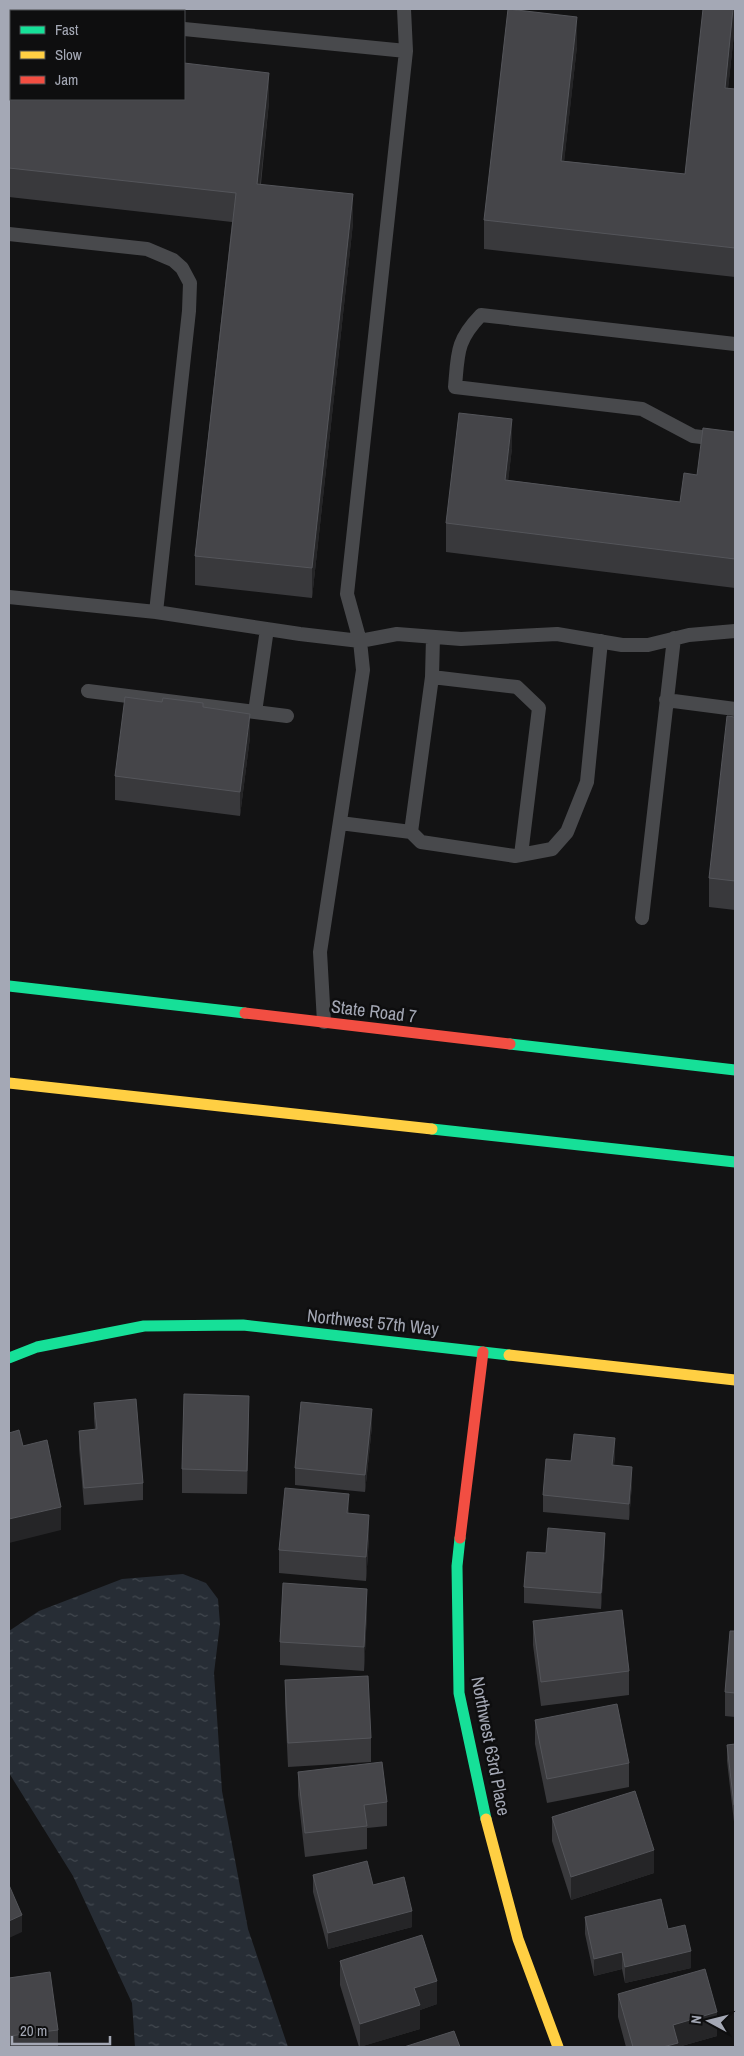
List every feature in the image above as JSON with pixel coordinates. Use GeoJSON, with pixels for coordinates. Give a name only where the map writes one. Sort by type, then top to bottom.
{"type":"FeatureCollection","features":[{"type":"Feature","properties":{"kind":"main road","name":"State Road 7"},"geometry":{"type":"LineString","coordinates":[[9,986],[735,1070]]}},
{"type":"Feature","properties":{"kind":"main road"},"geometry":{"type":"LineString","coordinates":[[9,1083],[735,1162]]}},
{"type":"Feature","properties":{"kind":"main road","name":"Northwest 57th Way"},"geometry":{"type":"LineString","coordinates":[[9,1358],[37,1347],[144,1326],[243,1325],[735,1380]]}},
{"type":"Feature","properties":{"kind":"main road","name":"Northwest 63rd Place"},"geometry":{"type":"LineString","coordinates":[[483,1352],[457,1566],[459,1693],[484,1811],[518,1939],[558,2047]]}},
{"type":"Feature","properties":{"kind":"lane"},"geometry":{"type":"LineString","coordinates":[[324,1022],[320,952],[363,670],[360,641],[347,594],[406,51],[404,9]]}},
{"type":"Feature","properties":{"kind":"lane"},"geometry":{"type":"LineString","coordinates":[[185,30],[406,51]]}},
{"type":"Feature","properties":{"kind":"lane"},"geometry":{"type":"LineString","coordinates":[[9,234],[147,249],[173,260],[182,268],[190,284],[189,311],[156,612]]}},
{"type":"Feature","properties":{"kind":"lane"},"geometry":{"type":"LineString","coordinates":[[735,344],[481,315],[466,331],[458,351],[455,388],[642,409],[693,436],[735,442]]}},
{"type":"Feature","properties":{"kind":"lane"},"geometry":{"type":"LineString","coordinates":[[9,597],[156,612],[360,641],[397,634],[461,639],[556,634],[622,645],[648,645],[689,634],[735,631]]}},
{"type":"Feature","properties":{"kind":"lane"},"geometry":{"type":"LineString","coordinates":[[255,712],[267,629]]}},
{"type":"Feature","properties":{"kind":"lane"},"geometry":{"type":"LineString","coordinates":[[411,832],[432,677],[433,637]]}},
{"type":"Feature","properties":{"kind":"lane"},"geometry":{"type":"LineString","coordinates":[[642,918],[674,638]]}},
{"type":"Feature","properties":{"kind":"lane"},"geometry":{"type":"LineString","coordinates":[[340,823],[411,832],[421,842],[515,856],[552,849],[567,832],[587,782],[601,641]]}},
{"type":"Feature","properties":{"kind":"lane"},"geometry":{"type":"LineString","coordinates":[[432,677],[517,687],[539,708],[521,855]]}},
{"type":"Feature","properties":{"kind":"lane"},"geometry":{"type":"LineString","coordinates":[[88,692],[287,716]]}},
{"type":"Feature","properties":{"kind":"lane"},"geometry":{"type":"LineString","coordinates":[[666,700],[735,709]]}},
{"type":"Feature","properties":{"kind":"water"},"geometry":{"type":"Polygon","coordinates":[[[183,1574],[206,1583],[218,1599],[220,1624],[214,1673],[222,1791],[248,1929],[288,2047],[135,2047],[132,2003],[73,1876],[9,1773],[9,1631],[39,1611],[122,1579],[183,1574]]]}},
{"type":"Feature","properties":{"kind":"building"},"geometry":{"type":"Polygon","coordinates":[[[9,9],[112,9],[10,10],[10,100],[185,100],[185,63],[269,73],[257,184],[353,194],[312,568],[195,556],[236,193],[9,168],[9,9]]]}},
{"type":"Feature","properties":{"kind":"building"},"geometry":{"type":"Polygon","coordinates":[[[508,9],[577,17],[561,161],[685,174],[703,9],[733,9],[725,88],[735,89],[735,248],[484,220],[508,9]]]}},
{"type":"Feature","properties":{"kind":"building"},"geometry":{"type":"Polygon","coordinates":[[[459,413],[512,419],[505,480],[680,502],[684,473],[697,475],[703,428],[735,432],[735,559],[446,523],[459,413]]]}},
{"type":"Feature","properties":{"kind":"building"},"geometry":{"type":"Polygon","coordinates":[[[125,697],[162,702],[163,698],[203,703],[203,707],[250,714],[240,792],[115,776],[125,697]]]}},
{"type":"Feature","properties":{"kind":"building"},"geometry":{"type":"Polygon","coordinates":[[[727,716],[735,717],[735,881],[709,878],[727,716]]]}},
{"type":"Feature","properties":{"kind":"building"},"geometry":{"type":"Polygon","coordinates":[[[184,1394],[249,1396],[247,1471],[182,1469],[184,1394]]]}},
{"type":"Feature","properties":{"kind":"building"},"geometry":{"type":"Polygon","coordinates":[[[136,1399],[143,1483],[84,1488],[79,1431],[97,1429],[94,1403],[136,1399]]]}},
{"type":"Feature","properties":{"kind":"building"},"geometry":{"type":"Polygon","coordinates":[[[301,1402],[372,1409],[365,1475],[295,1468],[301,1402]]]}},
{"type":"Feature","properties":{"kind":"building"},"geometry":{"type":"Polygon","coordinates":[[[19,1430],[23,1446],[47,1440],[61,1507],[9,1519],[9,1433],[19,1430]]]}},
{"type":"Feature","properties":{"kind":"building"},"geometry":{"type":"Polygon","coordinates":[[[574,1434],[615,1438],[612,1465],[632,1467],[629,1504],[543,1495],[546,1459],[571,1461],[574,1434]]]}},
{"type":"Feature","properties":{"kind":"building"},"geometry":{"type":"Polygon","coordinates":[[[285,1488],[349,1494],[347,1513],[369,1515],[366,1557],[279,1550],[285,1488]]]}},
{"type":"Feature","properties":{"kind":"building"},"geometry":{"type":"Polygon","coordinates":[[[548,1528],[605,1533],[601,1593],[524,1587],[527,1552],[546,1553],[548,1528]]]}},
{"type":"Feature","properties":{"kind":"building"},"geometry":{"type":"Polygon","coordinates":[[[283,1583],[367,1589],[364,1647],[280,1642],[283,1583]]]}},
{"type":"Feature","properties":{"kind":"building"},"geometry":{"type":"Polygon","coordinates":[[[622,1610],[629,1671],[541,1682],[533,1621],[622,1610]]]}},
{"type":"Feature","properties":{"kind":"building"},"geometry":{"type":"Polygon","coordinates":[[[730,1631],[735,1631],[735,1693],[725,1692],[730,1631]]]}},
{"type":"Feature","properties":{"kind":"building"},"geometry":{"type":"Polygon","coordinates":[[[368,1676],[371,1738],[288,1743],[285,1680],[368,1676]]]}},
{"type":"Feature","properties":{"kind":"building"},"geometry":{"type":"Polygon","coordinates":[[[617,1704],[629,1763],[547,1779],[535,1720],[617,1704]]]}},
{"type":"Feature","properties":{"kind":"building"},"geometry":{"type":"Polygon","coordinates":[[[735,1744],[735,1805],[734,1805],[727,1745],[735,1744]]]}},
{"type":"Feature","properties":{"kind":"building"},"geometry":{"type":"Polygon","coordinates":[[[382,1762],[387,1802],[364,1805],[367,1826],[305,1833],[298,1772],[382,1762]]]}},
{"type":"Feature","properties":{"kind":"building"},"geometry":{"type":"Polygon","coordinates":[[[635,1791],[654,1850],[571,1877],[552,1817],[635,1791]]]}},
{"type":"Feature","properties":{"kind":"building"},"geometry":{"type":"Polygon","coordinates":[[[367,1861],[373,1885],[404,1877],[412,1911],[328,1933],[313,1875],[367,1861]]]}},
{"type":"Feature","properties":{"kind":"building"},"geometry":{"type":"Polygon","coordinates":[[[9,1885],[22,1915],[9,1921],[9,1885]]]}},
{"type":"Feature","properties":{"kind":"building"},"geometry":{"type":"Polygon","coordinates":[[[661,1899],[668,1929],[685,1925],[691,1951],[625,1967],[622,1952],[594,1959],[585,1917],[661,1899]]]}},
{"type":"Feature","properties":{"kind":"building"},"geometry":{"type":"Polygon","coordinates":[[[422,1935],[437,1981],[414,1988],[420,2005],[360,2024],[340,1961],[422,1935]]]}},
{"type":"Feature","properties":{"kind":"building"},"geometry":{"type":"Polygon","coordinates":[[[705,1969],[717,2012],[673,2025],[678,2043],[663,2047],[633,2047],[618,1994],[705,1969]]]}},
{"type":"Feature","properties":{"kind":"building"},"geometry":{"type":"Polygon","coordinates":[[[50,1972],[58,2030],[9,2036],[9,1978],[50,1972]]]}},
{"type":"Feature","properties":{"kind":"building"},"geometry":{"type":"Polygon","coordinates":[[[454,2031],[460,2047],[404,2047],[454,2031]]]}},
{"type":"Feature","properties":{"kind":"traffic: fast"},"geometry":{"type":"LineString","coordinates":[[9,986],[245,1013]]}},
{"type":"Feature","properties":{"kind":"traffic: fast"},"geometry":{"type":"LineString","coordinates":[[510,1044],[735,1070]]}},
{"type":"Feature","properties":{"kind":"traffic: fast"},"geometry":{"type":"LineString","coordinates":[[432,1129],[735,1162]]}},
{"type":"Feature","properties":{"kind":"traffic: fast"},"geometry":{"type":"LineString","coordinates":[[9,1358],[37,1347],[144,1326],[243,1325],[509,1355]]}},
{"type":"Feature","properties":{"kind":"traffic: fast"},"geometry":{"type":"LineString","coordinates":[[460,1538],[457,1566],[459,1693],[486,1819]]}},
{"type":"Feature","properties":{"kind":"traffic: slow"},"geometry":{"type":"LineString","coordinates":[[9,1083],[432,1129]]}},
{"type":"Feature","properties":{"kind":"traffic: slow"},"geometry":{"type":"LineString","coordinates":[[509,1355],[735,1380]]}},
{"type":"Feature","properties":{"kind":"traffic: slow"},"geometry":{"type":"LineString","coordinates":[[486,1819],[518,1939],[558,2047]]}},
{"type":"Feature","properties":{"kind":"traffic: jam"},"geometry":{"type":"LineString","coordinates":[[245,1013],[510,1044]]}},
{"type":"Feature","properties":{"kind":"traffic: jam"},"geometry":{"type":"LineString","coordinates":[[460,1538],[483,1352]]}}]}
